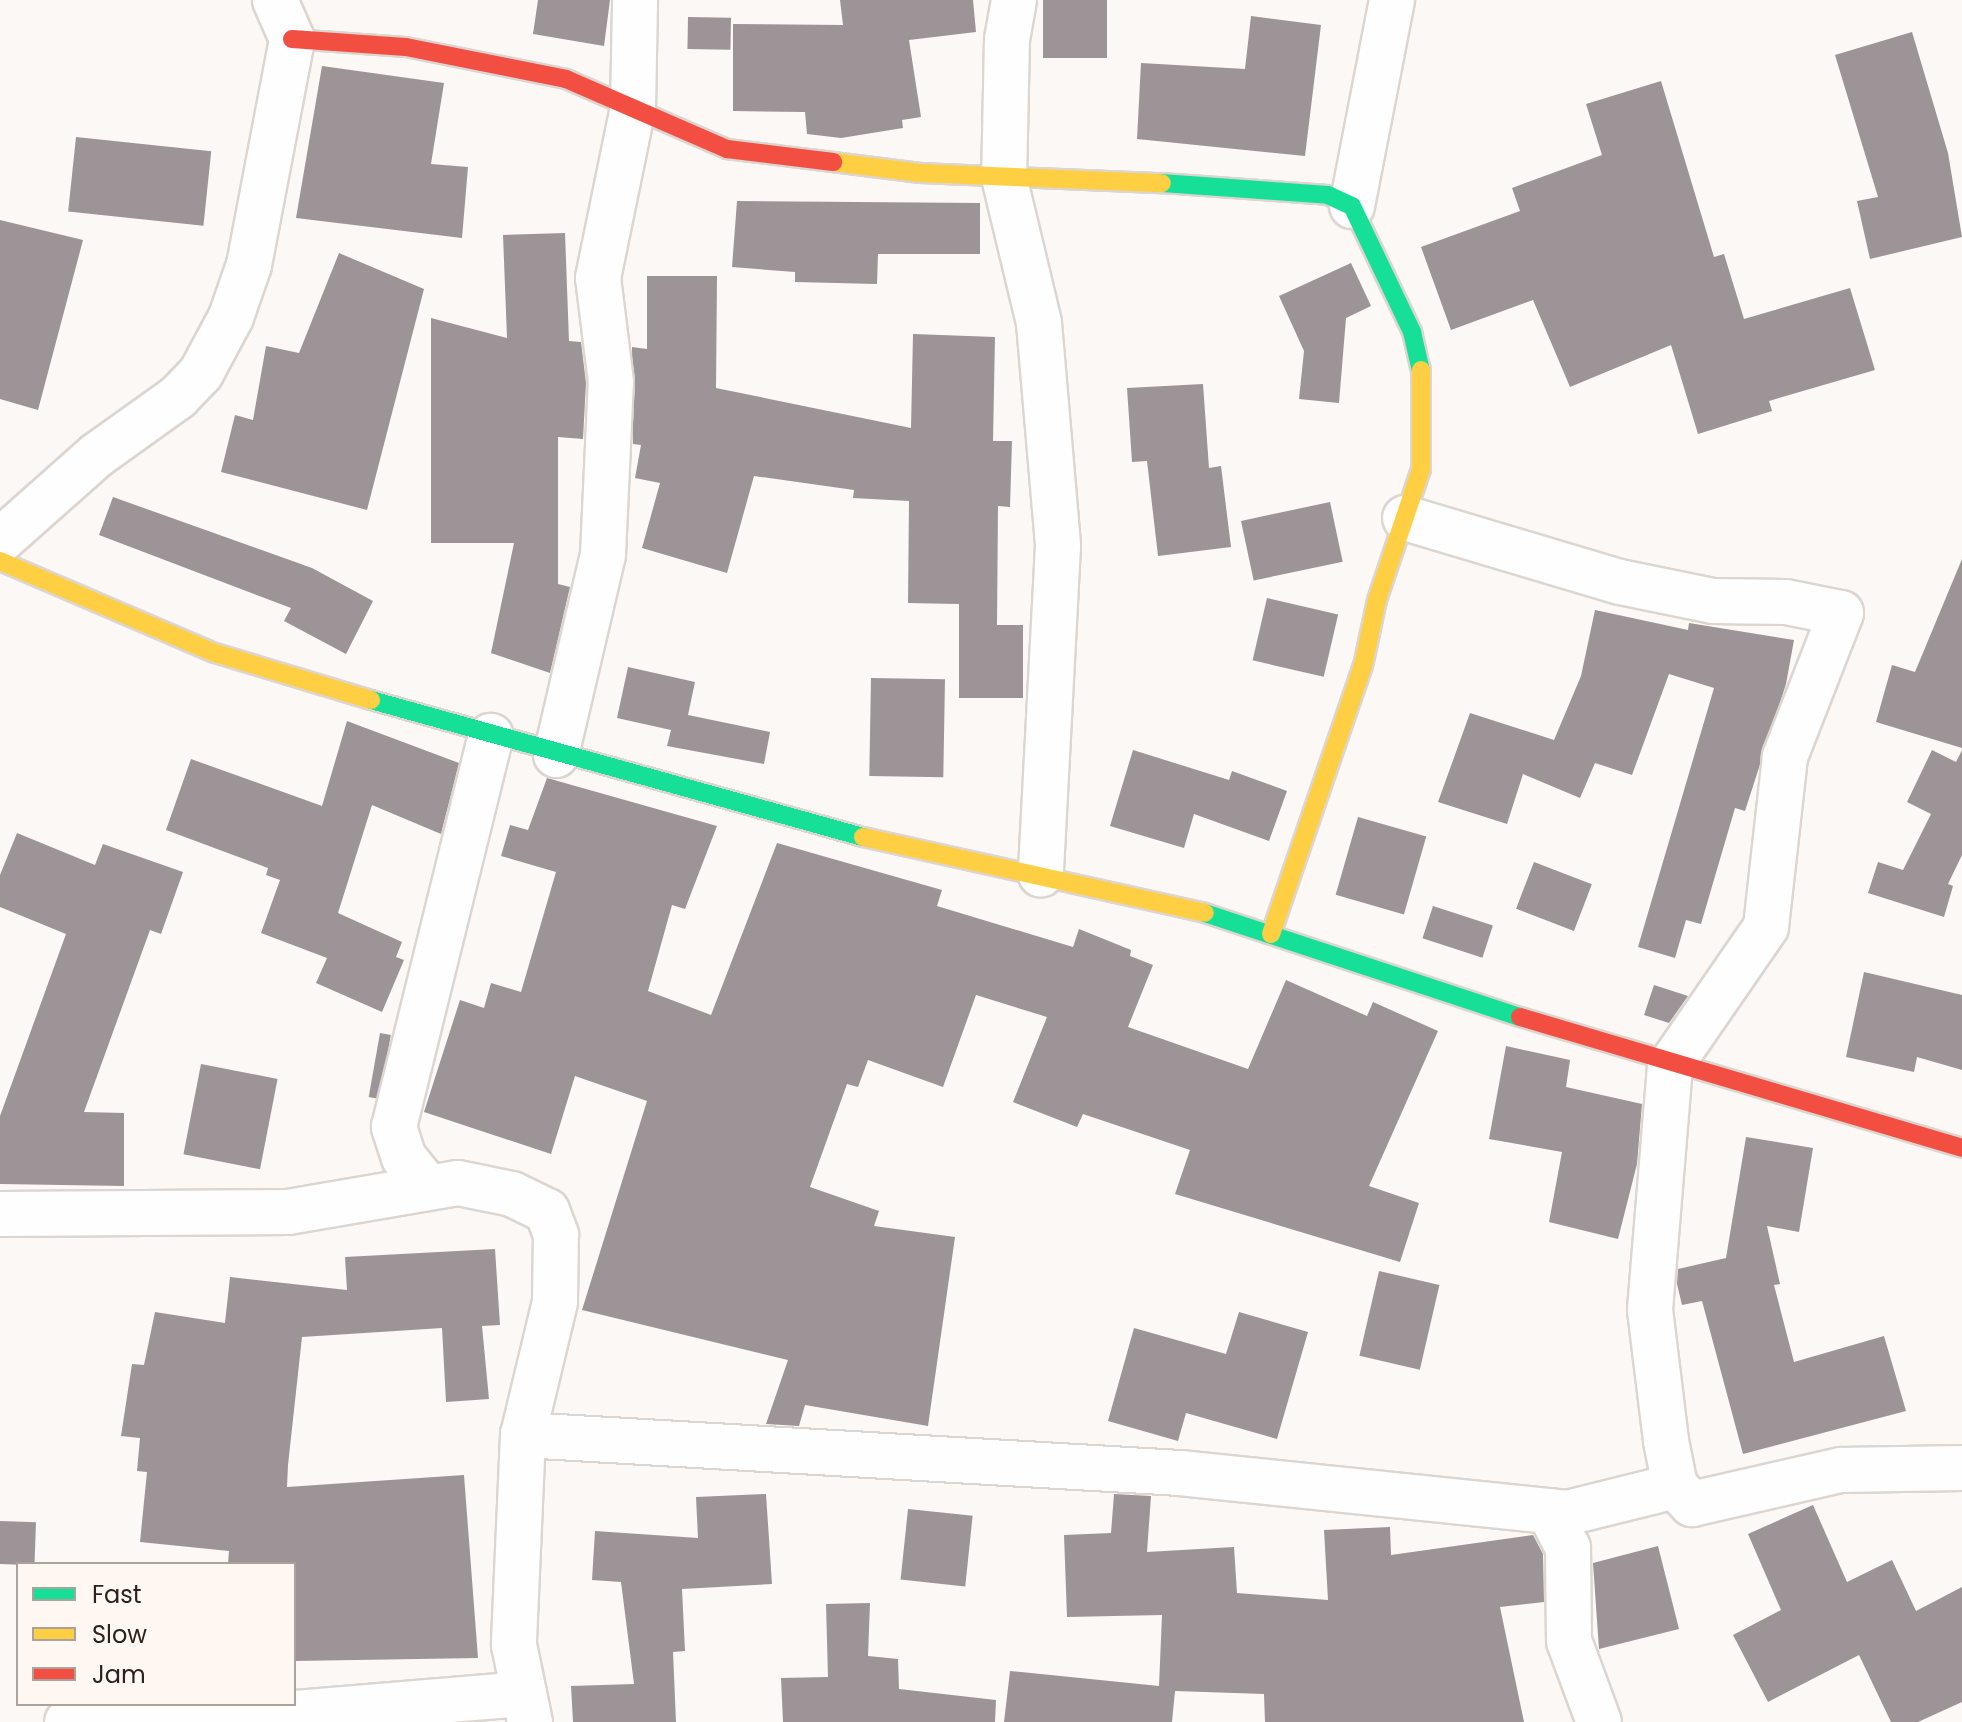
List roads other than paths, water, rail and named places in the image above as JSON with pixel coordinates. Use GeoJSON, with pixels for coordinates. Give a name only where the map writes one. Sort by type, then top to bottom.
{"type":"FeatureCollection","features":[{"type":"Feature","properties":{"kind":"street"},"geometry":{"type":"LineString","coordinates":[[556,755],[603,555],[611,382],[598,278],[633,108],[635,0]]}},
{"type":"Feature","properties":{"kind":"street"},"geometry":{"type":"LineString","coordinates":[[1014,0],[1007,39],[1004,177],[1039,323],[1058,546],[1041,875]]}},
{"type":"Feature","properties":{"kind":"street"},"geometry":{"type":"LineString","coordinates":[[1271,934],[1363,666],[1421,469],[1421,369],[1405,312],[1352,206],[1392,0]]}},
{"type":"Feature","properties":{"kind":"street"},"geometry":{"type":"LineString","coordinates":[[0,541],[201,373],[249,265],[284,19],[566,79],[727,149],[1004,177],[1246,187],[1328,195],[1352,206]]}},
{"type":"Feature","properties":{"kind":"street"},"geometry":{"type":"LineString","coordinates":[[1405,518],[1620,582],[1713,601],[1786,602],[1841,613],[1785,757],[1766,927],[1670,1066],[1650,1310],[1675,1486],[1692,1504],[1841,1470],[1962,1468]]}},
{"type":"Feature","properties":{"kind":"street"},"geometry":{"type":"LineString","coordinates":[[0,561],[215,653],[491,736],[794,822],[1182,906],[1670,1066],[1962,1148]]}},
{"type":"Feature","properties":{"kind":"street"},"geometry":{"type":"LineString","coordinates":[[406,1179],[394,1127],[491,736]]}},
{"type":"Feature","properties":{"kind":"street"},"geometry":{"type":"LineString","coordinates":[[0,1214],[288,1212],[406,1179],[458,1183],[512,1194],[547,1211],[556,1235],[555,1302],[523,1435],[514,1645],[527,1708],[260,1716],[122,1715],[67,1722]]}},
{"type":"Feature","properties":{"kind":"street"},"geometry":{"type":"LineString","coordinates":[[523,1435],[1180,1473],[1567,1513],[1675,1486]]}},
{"type":"Feature","properties":{"kind":"street"},"geometry":{"type":"LineString","coordinates":[[1549,1511],[1568,1548],[1569,1641],[1599,1722]]}}]}
